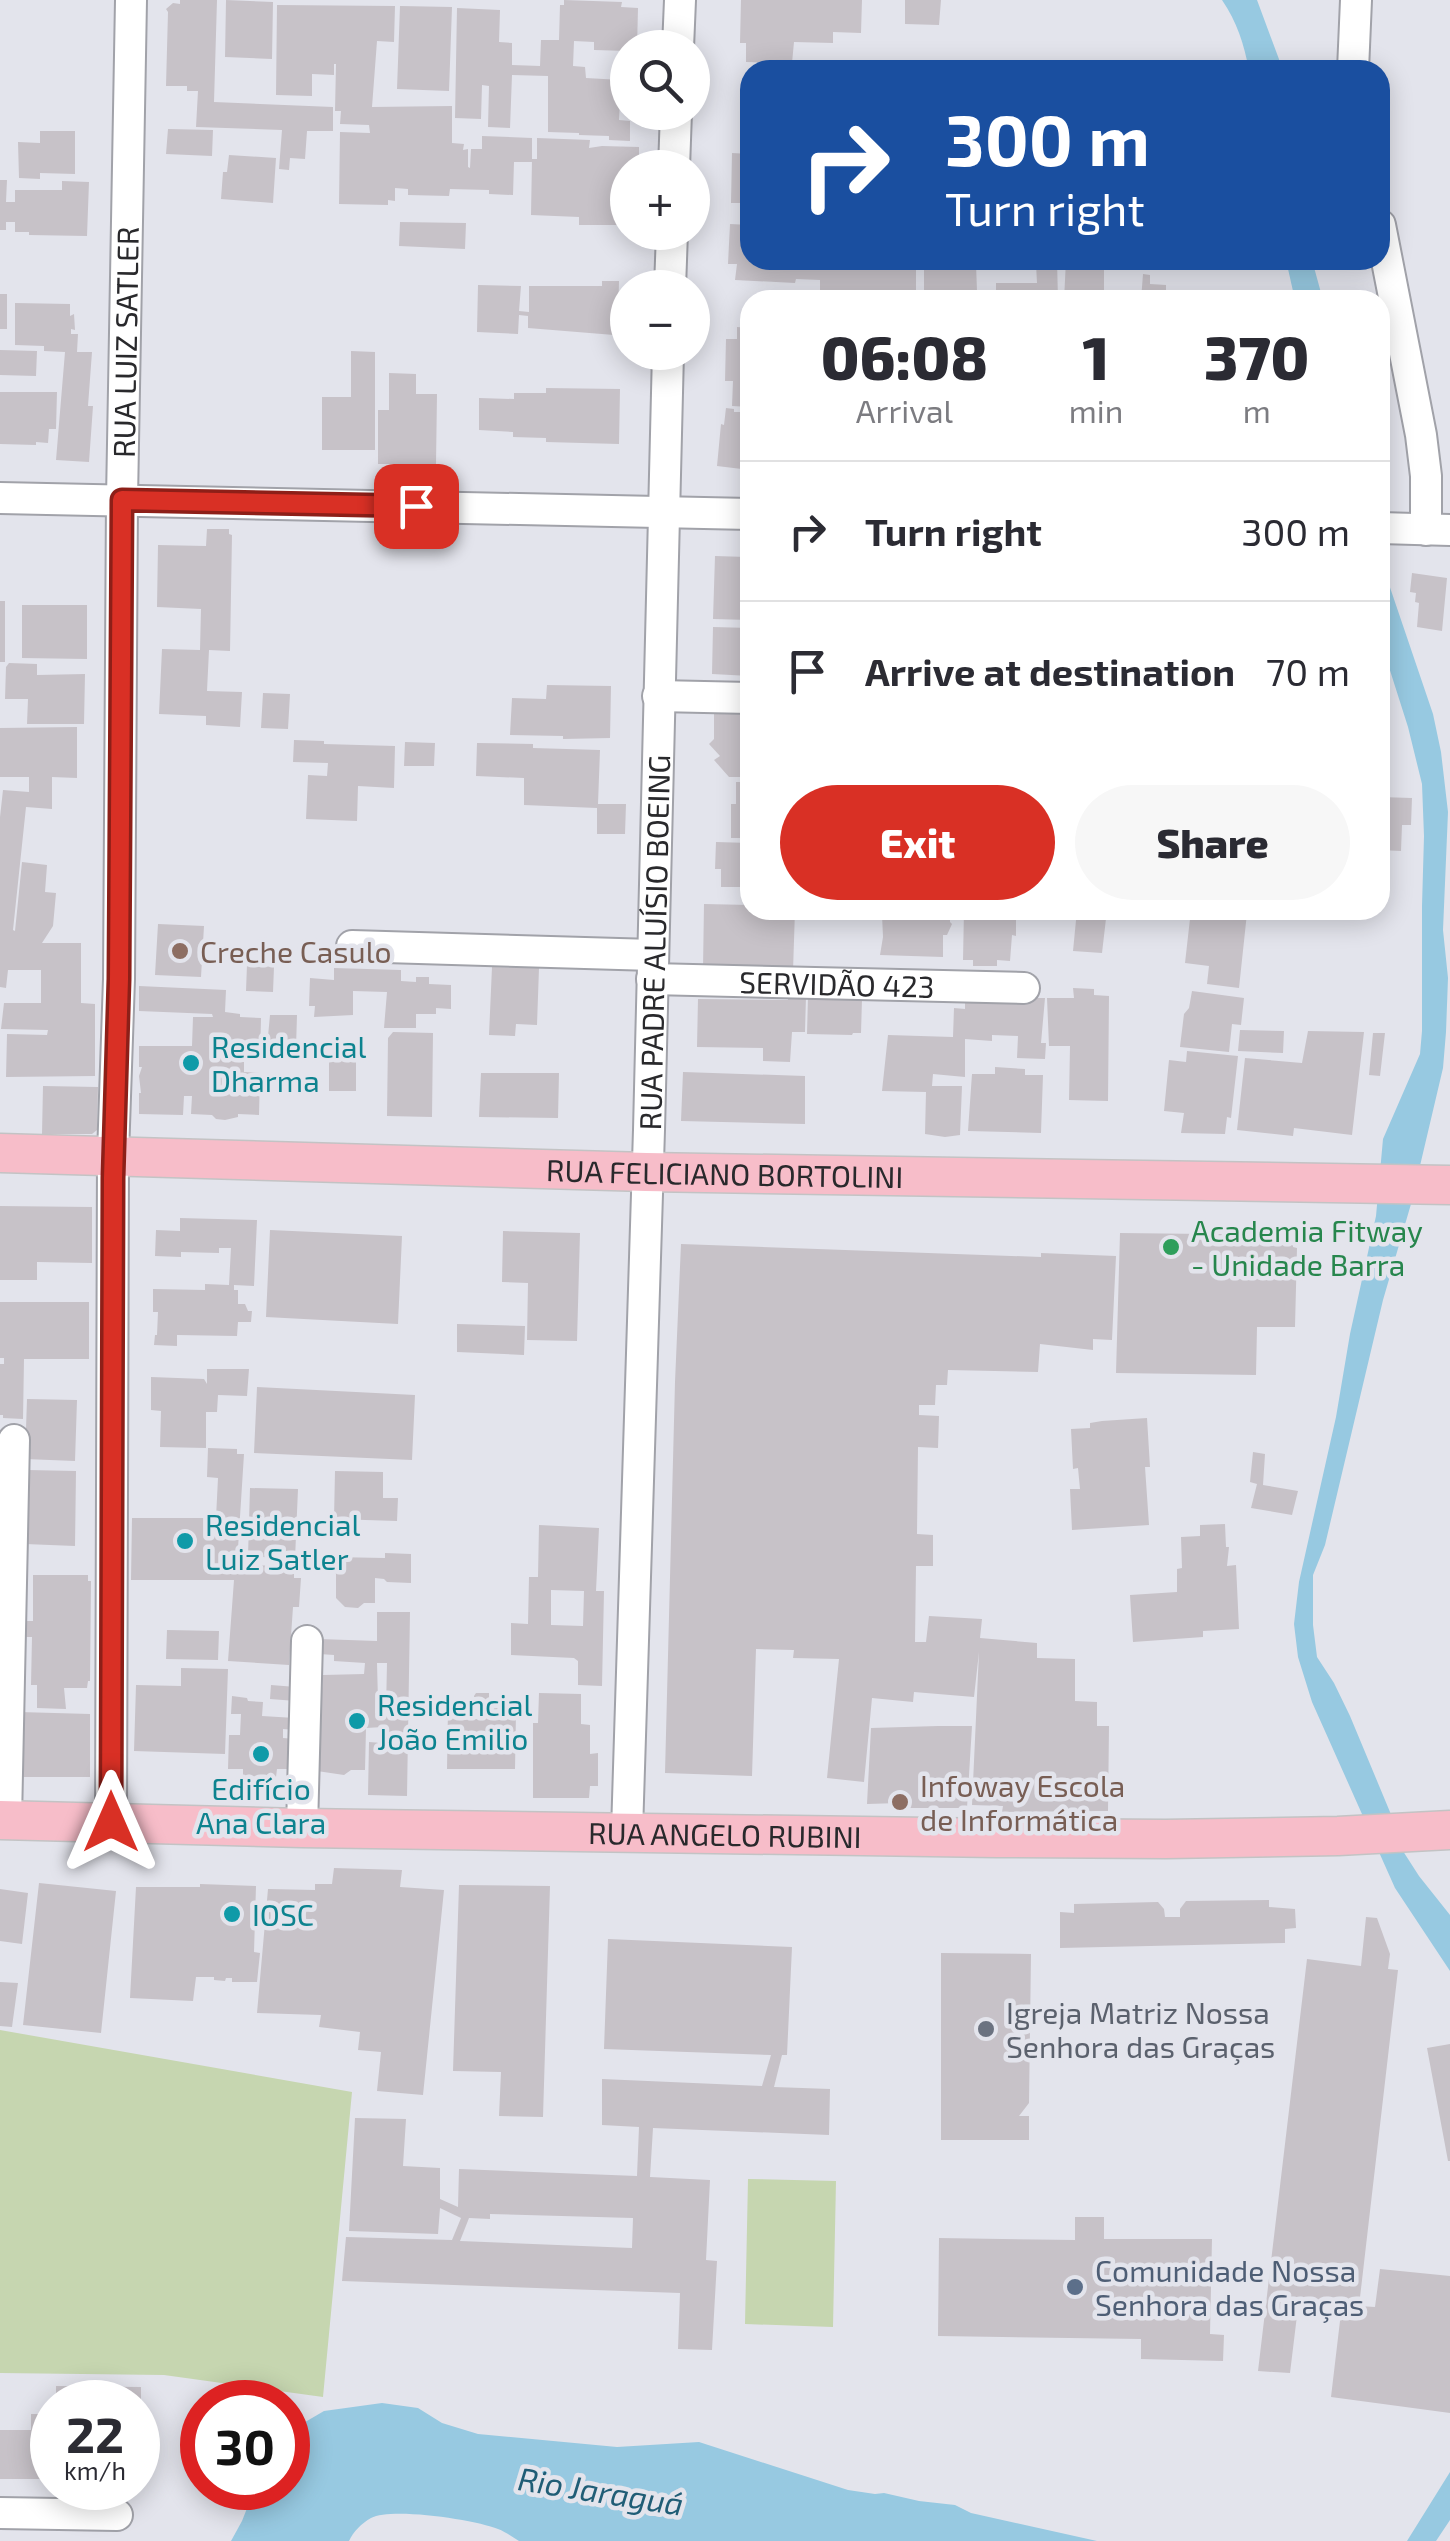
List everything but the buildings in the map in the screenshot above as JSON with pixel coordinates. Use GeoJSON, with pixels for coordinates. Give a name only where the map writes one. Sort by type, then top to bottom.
{"type":"FeatureCollection","features":[{"type":"Feature","properties":{"kind":"main road","name":"RUA FELICIANO BORTOLINI"},"geometry":{"type":"LineString","coordinates":[[0,1153],[646,1172],[1446,1185]]}},
{"type":"Feature","properties":{"kind":"main road","name":"RUA ANGELO RUBINI"},"geometry":{"type":"LineString","coordinates":[[3,1820],[1166,1840],[1440,1830]]}},
{"type":"Feature","properties":{"kind":"street","name":"RUA LUIZ SATLER"},"geometry":{"type":"LineString","coordinates":[[111,1822],[114,1155],[131,0]]}},
{"type":"Feature","properties":{"kind":"street"},"geometry":{"type":"LineString","coordinates":[[679,30],[680,0]]}},
{"type":"Feature","properties":{"kind":"street"},"geometry":{"type":"LineString","coordinates":[[1353,60],[1356,0]]}},
{"type":"Feature","properties":{"kind":"street"},"geometry":{"type":"LineString","coordinates":[[1389,270],[1438,530],[1390,528]]}},
{"type":"Feature","properties":{"kind":"street","name":"RUA PADRE ALUÍSIO BOEING"},"geometry":{"type":"LineString","coordinates":[[626,1832],[667,370]]}},
{"type":"Feature","properties":{"kind":"street"},"geometry":{"type":"LineString","coordinates":[[0,498],[740,514]]}},
{"type":"Feature","properties":{"kind":"street"},"geometry":{"type":"LineString","coordinates":[[658,696],[740,698]]}},
{"type":"Feature","properties":{"kind":"street","name":"SERVIDÃO 423"},"geometry":{"type":"LineString","coordinates":[[352,946],[1024,988]]}},
{"type":"Feature","properties":{"kind":"street"},"geometry":{"type":"LineString","coordinates":[[3,1820],[14,1440]]}},
{"type":"Feature","properties":{"kind":"street"},"geometry":{"type":"LineString","coordinates":[[302,1828],[307,1641]]}},
{"type":"Feature","properties":{"kind":"street"},"geometry":{"type":"LineString","coordinates":[[0,2513],[117,2515]]}},
{"type":"Feature","properties":{"kind":"green space"},"geometry":{"type":"Polygon","coordinates":[[[0,2030],[352,2092],[323,2397],[310,2395],[310,2380],[0,2373],[0,2030]]]}},
{"type":"Feature","properties":{"kind":"green space"},"geometry":{"type":"Polygon","coordinates":[[[748,2179],[836,2181],[833,2327],[745,2324],[748,2179]]]}},
{"type":"Feature","properties":{"kind":"water"},"geometry":{"type":"Polygon","coordinates":[[[1222,0],[1257,0],[1279,60],[1247,60],[1222,0]]]}},
{"type":"Feature","properties":{"kind":"water"},"geometry":{"type":"Polygon","coordinates":[[[1288,270],[1315,270],[1320,290],[1293,290],[1288,270]]]}},
{"type":"Feature","properties":{"kind":"water"},"geometry":{"type":"Polygon","coordinates":[[[1390,587],[1433,714],[1441,752],[1448,812],[1443,930],[1448,978],[1446,1032],[1443,1068],[1411,1204],[1383,1300],[1325,1545],[1313,1575],[1313,1625],[1317,1657],[1350,1716],[1401,1848],[1450,1915],[1450,1971],[1395,1888],[1312,1702],[1298,1657],[1294,1624],[1299,1582],[1376,1216],[1383,1139],[1420,1054],[1424,836],[1422,784],[1390,670],[1390,587]]]}},
{"type":"Feature","properties":{"kind":"water","name":"Rio Jaraguá"},"geometry":{"type":"Polygon","coordinates":[[[382,2403],[418,2408],[442,2423],[478,2434],[617,2447],[699,2442],[848,2490],[955,2505],[971,2513],[1097,2541],[519,2541],[498,2529],[472,2522],[397,2514],[371,2518],[349,2541],[231,2541],[246,2510],[310,2510],[310,2419],[324,2411],[382,2403]]]}},
{"type":"Feature","properties":{"kind":"water"},"geometry":{"type":"Polygon","coordinates":[[[1450,2472],[1450,2520],[1436,2541],[1407,2541],[1450,2472]]]}},
{"type":"Feature","properties":{"kind":"place","name":"Creche Casulo"},"geometry":{"type":"Point","coordinates":[180,951]}},
{"type":"Feature","properties":{"kind":"place","name":"Residencial Dharma"},"geometry":{"type":"Point","coordinates":[191,1063]}},
{"type":"Feature","properties":{"kind":"place","name":"Academia Fitway - Unidade Barra"},"geometry":{"type":"Point","coordinates":[1171,1247]}},
{"type":"Feature","properties":{"kind":"place","name":"Residencial Luiz Satler"},"geometry":{"type":"Point","coordinates":[185,1541]}},
{"type":"Feature","properties":{"kind":"place","name":"Residencial João Emilio"},"geometry":{"type":"Point","coordinates":[357,1721]}},
{"type":"Feature","properties":{"kind":"place","name":"Edifício Ana Clara"},"geometry":{"type":"Point","coordinates":[261,1754]}},
{"type":"Feature","properties":{"kind":"place","name":"Infoway Escola de Informática"},"geometry":{"type":"Point","coordinates":[900,1802]}},
{"type":"Feature","properties":{"kind":"place","name":"IOSC"},"geometry":{"type":"Point","coordinates":[232,1914]}},
{"type":"Feature","properties":{"kind":"place","name":"Igreja Matriz Nossa Senhora das Graças"},"geometry":{"type":"Point","coordinates":[986,2029]}},
{"type":"Feature","properties":{"kind":"place","name":"Comunidade Nossa Senhora das Graças"},"geometry":{"type":"Point","coordinates":[1075,2287]}},
{"type":"Feature","properties":{"kind":"route"},"geometry":{"type":"LineString","coordinates":[[111,1822],[113,1178],[119,979],[122,500],[416,506]]}}]}
